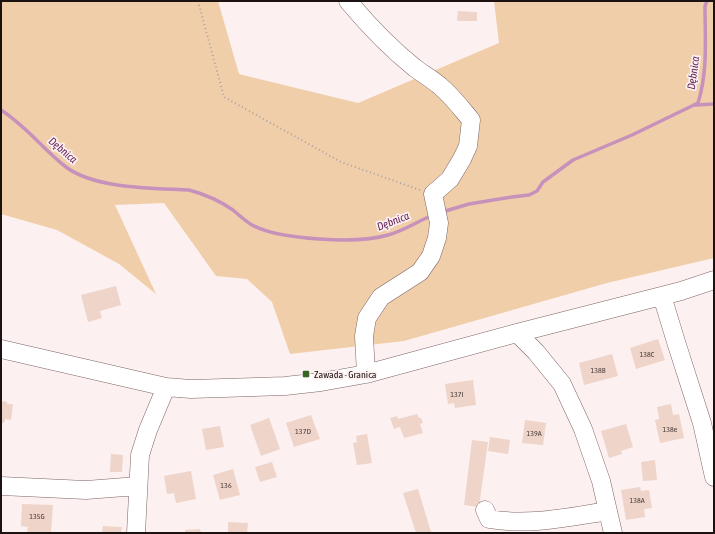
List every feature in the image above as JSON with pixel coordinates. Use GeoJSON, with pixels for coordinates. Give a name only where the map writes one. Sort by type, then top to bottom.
{"type":"FeatureCollection","features":[{"type":"Feature","properties":{"kind":"street"},"geometry":{"type":"LineString","coordinates":[[348,1],[361,17],[391,48],[440,86],[453,98],[471,120],[468,146],[462,159],[450,179],[433,194],[439,223],[437,238],[431,256],[420,272],[381,297],[367,318],[364,336],[366,374]]}},
{"type":"Feature","properties":{"kind":"street"},"geometry":{"type":"LineString","coordinates":[[1,349],[166,387],[191,389],[285,386],[321,382],[366,374],[681,291],[714,280]]}},
{"type":"Feature","properties":{"kind":"street"},"geometry":{"type":"LineString","coordinates":[[662,296],[702,423],[714,477]]}},
{"type":"Feature","properties":{"kind":"street"},"geometry":{"type":"LineString","coordinates":[[517,333],[536,352],[562,384],[583,429],[601,481],[613,533]]}},
{"type":"Feature","properties":{"kind":"street"},"geometry":{"type":"LineString","coordinates":[[136,533],[140,455],[148,430],[166,387]]}},
{"type":"Feature","properties":{"kind":"street"},"geometry":{"type":"LineString","coordinates":[[1,486],[86,490],[138,486]]}},
{"type":"Feature","properties":{"kind":"street"},"geometry":{"type":"LineString","coordinates":[[485,510],[489,519],[505,522],[552,520],[608,511]]}},
{"type":"Feature","properties":{"kind":"path"},"geometry":{"type":"LineString","coordinates":[[198,1],[224,97],[341,162],[433,194]]}},
{"type":"Feature","properties":{"kind":"shaded area"},"geometry":{"type":"Polygon","coordinates":[[[1,1],[218,1],[239,74],[358,103],[499,43],[494,1],[714,1],[714,258],[607,283],[404,341],[290,354],[272,302],[247,279],[216,276],[164,203],[115,205],[156,294],[119,264],[57,230],[1,214],[1,1]]]}},
{"type":"Feature","properties":{"kind":"building"},"geometry":{"type":"Polygon","coordinates":[[[458,11],[477,12],[477,21],[457,21],[458,11]]]}},
{"type":"Feature","properties":{"kind":"building"},"geometry":{"type":"Polygon","coordinates":[[[116,286],[121,305],[100,311],[102,318],[88,322],[81,295],[116,286]]]}},
{"type":"Feature","properties":{"kind":"building"},"geometry":{"type":"Polygon","coordinates":[[[658,339],[665,360],[636,369],[630,348],[658,339]]]}},
{"type":"Feature","properties":{"kind":"building"},"geometry":{"type":"Polygon","coordinates":[[[612,354],[618,376],[584,385],[579,363],[612,354]]]}},
{"type":"Feature","properties":{"kind":"building"},"geometry":{"type":"Polygon","coordinates":[[[473,380],[476,405],[455,408],[454,403],[448,404],[445,384],[473,380]]]}},
{"type":"Feature","properties":{"kind":"building"},"geometry":{"type":"Polygon","coordinates":[[[4,401],[7,402],[7,404],[13,404],[11,420],[5,419],[5,422],[1,424],[1,403],[4,401]]]}},
{"type":"Feature","properties":{"kind":"building"},"geometry":{"type":"Polygon","coordinates":[[[671,404],[673,415],[679,414],[684,438],[660,443],[655,420],[659,419],[657,407],[671,404]]]}},
{"type":"Feature","properties":{"kind":"building"},"geometry":{"type":"Polygon","coordinates":[[[417,414],[423,423],[420,424],[423,433],[404,438],[400,427],[394,429],[390,418],[397,416],[398,419],[417,414]]]}},
{"type":"Feature","properties":{"kind":"building"},"geometry":{"type":"Polygon","coordinates":[[[311,415],[320,439],[294,447],[286,423],[311,415]]]}},
{"type":"Feature","properties":{"kind":"building"},"geometry":{"type":"Polygon","coordinates":[[[269,418],[280,449],[261,456],[250,425],[269,418]]]}},
{"type":"Feature","properties":{"kind":"building"},"geometry":{"type":"Polygon","coordinates":[[[525,420],[546,423],[543,445],[522,443],[525,420]]]}},
{"type":"Feature","properties":{"kind":"building"},"geometry":{"type":"Polygon","coordinates":[[[626,424],[633,447],[621,451],[622,454],[609,458],[601,431],[626,424]]]}},
{"type":"Feature","properties":{"kind":"building"},"geometry":{"type":"Polygon","coordinates":[[[220,426],[224,447],[206,450],[202,429],[220,426]]]}},
{"type":"Feature","properties":{"kind":"building"},"geometry":{"type":"Polygon","coordinates":[[[367,434],[372,463],[357,465],[353,443],[357,442],[356,436],[367,434]]]}},
{"type":"Feature","properties":{"kind":"building"},"geometry":{"type":"Polygon","coordinates":[[[490,437],[510,440],[508,454],[488,451],[490,437]]]}},
{"type":"Feature","properties":{"kind":"building"},"geometry":{"type":"Polygon","coordinates":[[[472,440],[488,442],[479,507],[464,505],[472,440]]]}},
{"type":"Feature","properties":{"kind":"building"},"geometry":{"type":"Polygon","coordinates":[[[111,454],[123,455],[122,472],[110,472],[111,454]]]}},
{"type":"Feature","properties":{"kind":"building"},"geometry":{"type":"Polygon","coordinates":[[[655,460],[657,480],[643,481],[641,462],[655,460]]]}},
{"type":"Feature","properties":{"kind":"building"},"geometry":{"type":"Polygon","coordinates":[[[272,462],[277,477],[260,482],[255,467],[272,462]]]}},
{"type":"Feature","properties":{"kind":"building"},"geometry":{"type":"Polygon","coordinates":[[[233,469],[240,495],[220,500],[213,475],[233,469]]]}},
{"type":"Feature","properties":{"kind":"building"},"geometry":{"type":"Polygon","coordinates":[[[191,471],[196,499],[176,503],[174,493],[167,494],[164,476],[191,471]]]}},
{"type":"Feature","properties":{"kind":"building"},"geometry":{"type":"Polygon","coordinates":[[[640,487],[641,491],[649,490],[652,508],[644,509],[645,517],[626,520],[621,490],[640,487]]]}},
{"type":"Feature","properties":{"kind":"building"},"geometry":{"type":"Polygon","coordinates":[[[418,489],[431,532],[429,533],[416,533],[403,493],[418,489]]]}},
{"type":"Feature","properties":{"kind":"building"},"geometry":{"type":"Polygon","coordinates":[[[22,504],[53,505],[51,533],[27,533],[28,527],[21,526],[22,504]]]}},
{"type":"Feature","properties":{"kind":"building"},"geometry":{"type":"Polygon","coordinates":[[[228,522],[248,523],[247,533],[228,533],[228,522]]]}},
{"type":"Feature","properties":{"kind":"building"},"geometry":{"type":"Polygon","coordinates":[[[103,526],[122,527],[121,533],[102,533],[103,526]]]}},
{"type":"Feature","properties":{"kind":"building"},"geometry":{"type":"Polygon","coordinates":[[[200,529],[201,533],[185,533],[185,530],[200,529]]]}},
{"type":"Feature","properties":{"kind":"waterway","name":"Dębnica"},"geometry":{"type":"LineString","coordinates":[[442,212],[469,204],[529,195],[537,191],[543,182],[573,160],[632,135],[698,103],[705,67],[705,6],[707,1]]}},
{"type":"Feature","properties":{"kind":"waterway"},"geometry":{"type":"LineString","coordinates":[[695,105],[714,104]]}},
{"type":"Feature","properties":{"kind":"waterway","name":"Dębnica"},"geometry":{"type":"LineString","coordinates":[[1,110],[18,123],[66,167],[78,174],[92,180],[125,186],[189,190],[212,198],[233,210],[252,225],[264,230],[299,237],[319,239],[339,240],[375,238],[400,231],[433,215]]}},
{"type":"Feature","properties":{"kind":"place","name":"Zawada - Granica"},"geometry":{"type":"Point","coordinates":[306,374]}}]}
